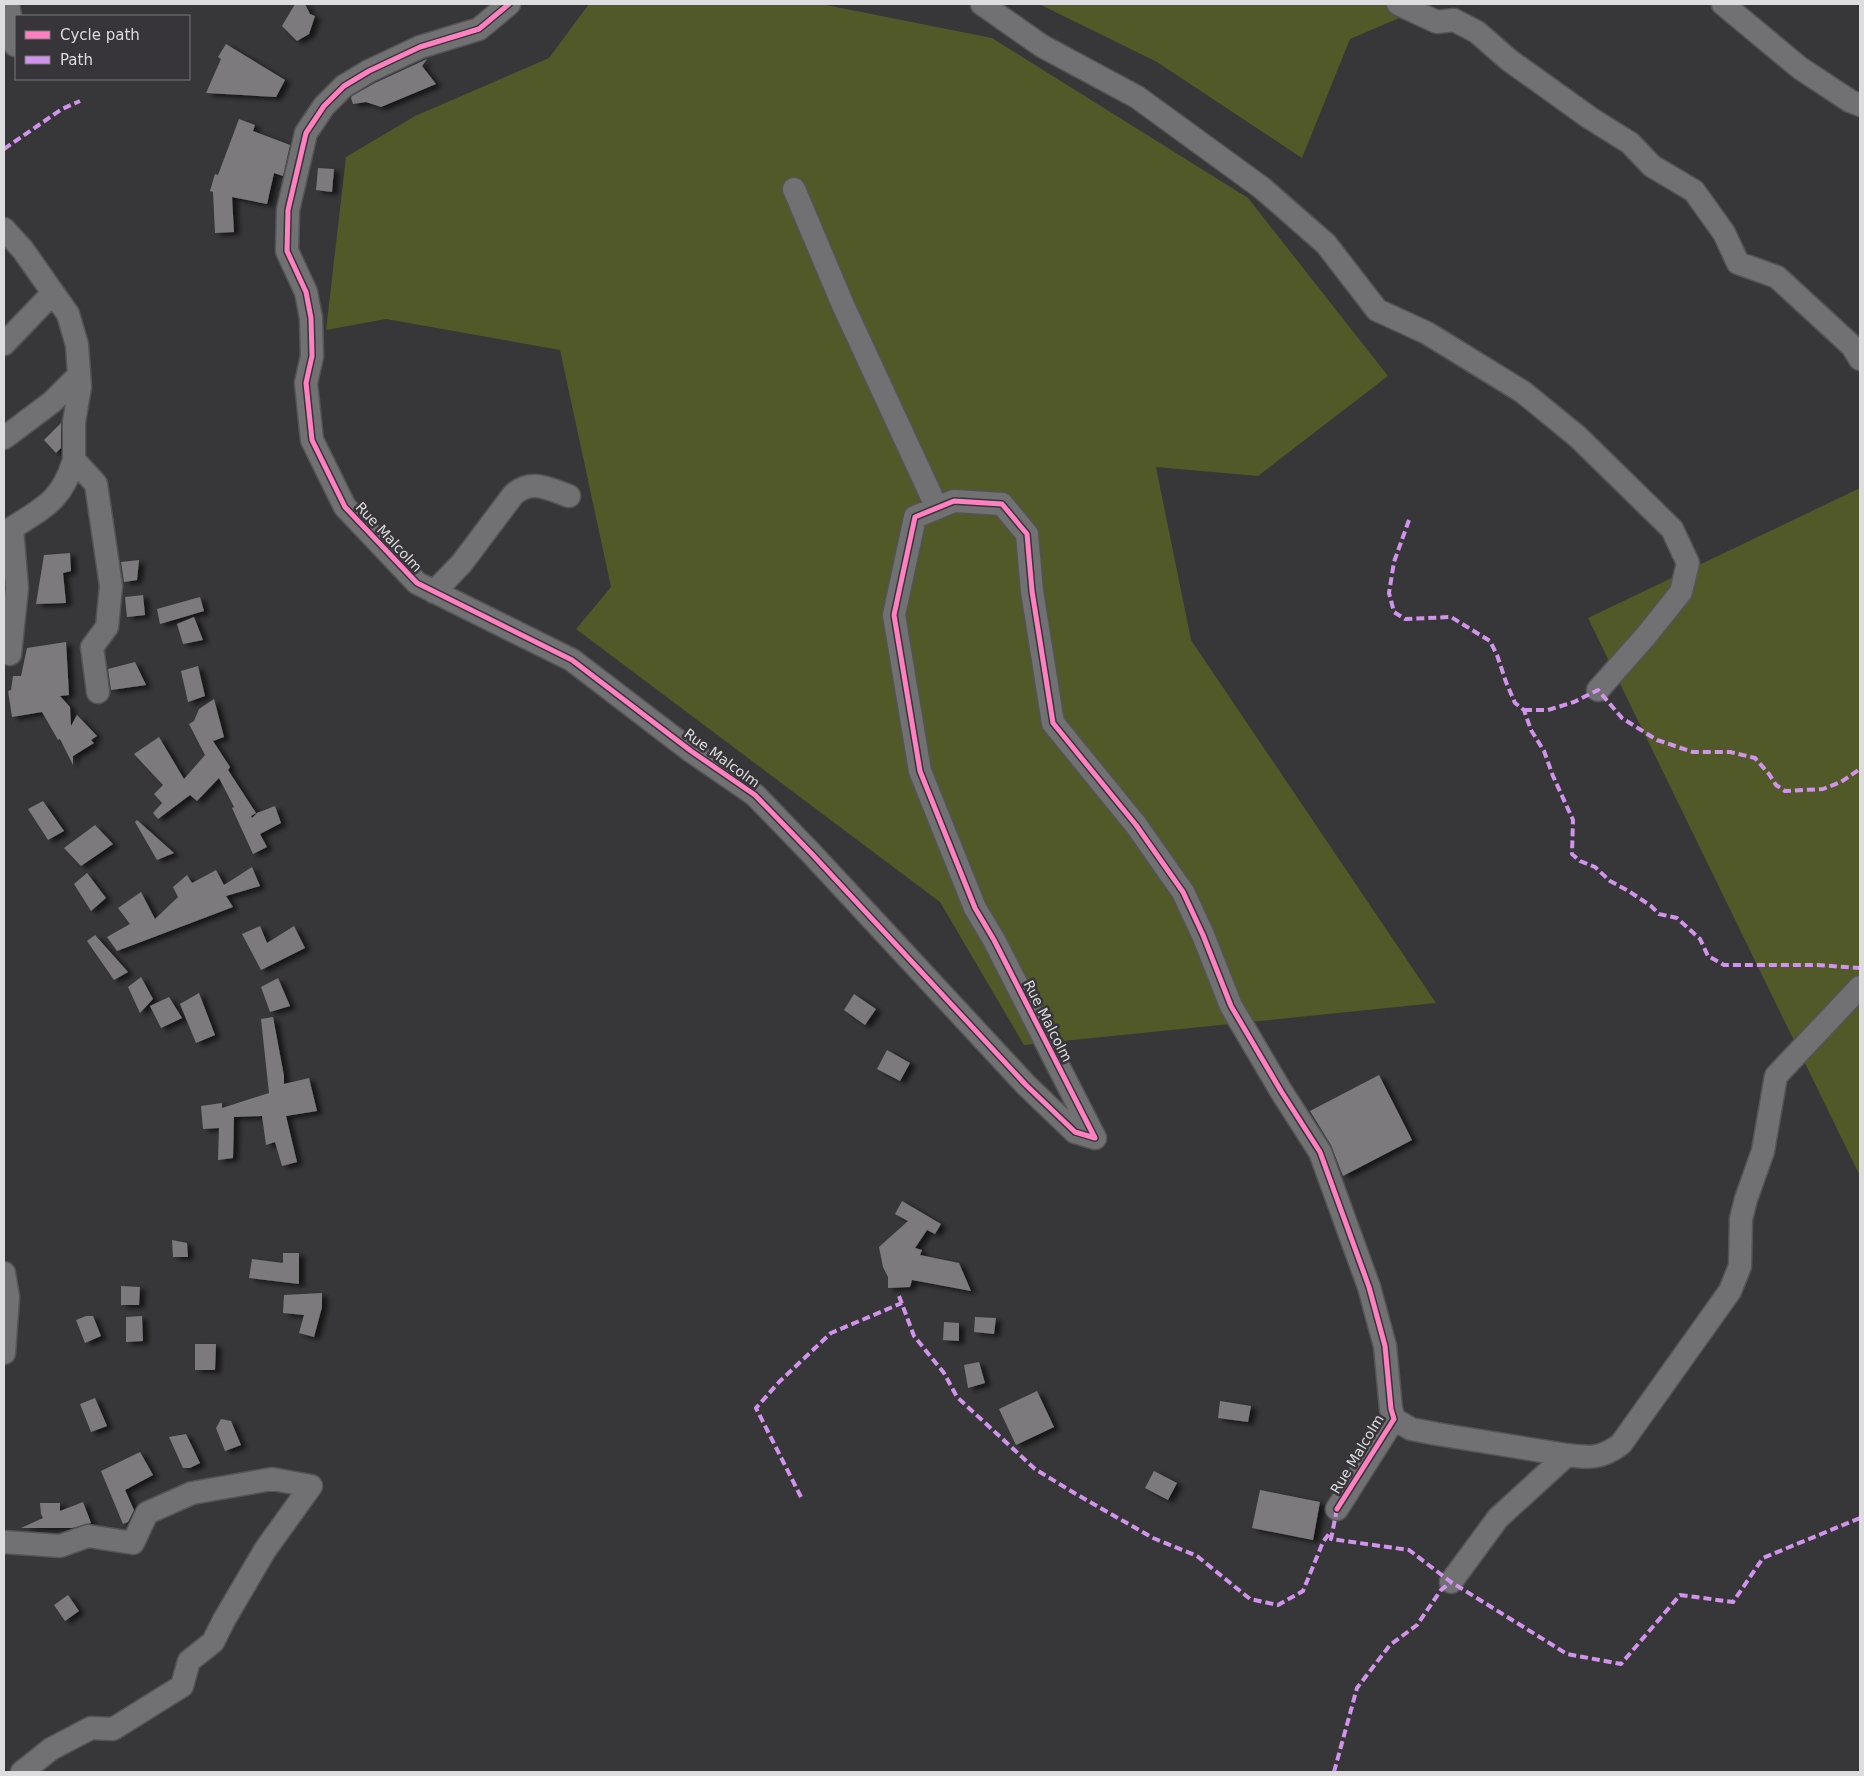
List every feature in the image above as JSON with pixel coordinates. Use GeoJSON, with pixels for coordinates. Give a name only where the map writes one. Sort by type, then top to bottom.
{"type":"FeatureCollection","features":[{"type":"Feature","properties":{"kind":"street"},"geometry":{"type":"LineString","coordinates":[[8,4],[15,46]]}},
{"type":"Feature","properties":{"kind":"street","name":"Rue Malcolm"},"geometry":{"type":"LineString","coordinates":[[509,4],[480,29],[420,47],[369,71],[344,86],[324,106],[306,134],[288,210],[287,251],[306,292],[311,318],[312,356],[306,383],[312,440],[345,507],[416,583],[572,660],[691,751],[755,795],[1026,1085],[1075,1132],[1095,1138],[994,940],[975,908],[920,771],[894,615],[915,517],[954,501],[1002,504],[1028,534],[1034,600],[1053,723],[1136,825],[1183,892],[1203,935],[1231,1006],[1281,1091],[1320,1152],[1374,1304],[1385,1346],[1391,1409],[1394,1419],[1337,1509]]}},
{"type":"Feature","properties":{"kind":"street"},"geometry":{"type":"LineString","coordinates":[[982,4],[1042,46],[1137,97],[1262,188],[1326,244],[1377,310],[1427,333],[1523,392],[1578,437],[1672,529],[1688,563],[1681,592],[1645,637],[1598,690]]}},
{"type":"Feature","properties":{"kind":"street"},"geometry":{"type":"LineString","coordinates":[[1398,4],[1437,22],[1454,20],[1477,32],[1509,60],[1590,118],[1630,143],[1652,166],[1694,191],[1724,234],[1738,263],[1777,277],[1852,346],[1860,359]]}},
{"type":"Feature","properties":{"kind":"street"},"geometry":{"type":"LineString","coordinates":[[1723,4],[1800,68],[1850,101],[1860,105]]}},
{"type":"Feature","properties":{"kind":"street"},"geometry":{"type":"LineString","coordinates":[[794,189],[843,305],[937,508]]}},
{"type":"Feature","properties":{"kind":"street"},"geometry":{"type":"LineString","coordinates":[[4,230],[23,250],[68,314],[77,345],[80,375],[80,387],[74,422],[74,460],[68,478],[50,504],[12,528],[17,588],[10,654]]}},
{"type":"Feature","properties":{"kind":"street"},"geometry":{"type":"LineString","coordinates":[[4,344],[53,293]]}},
{"type":"Feature","properties":{"kind":"street"},"geometry":{"type":"LineString","coordinates":[[4,438],[52,402],[80,375]]}},
{"type":"Feature","properties":{"kind":"street"},"geometry":{"type":"LineString","coordinates":[[74,460],[96,484],[111,586],[107,626],[92,647],[98,692]]}},
{"type":"Feature","properties":{"kind":"street"},"geometry":{"type":"LineString","coordinates":[[434,592],[462,563],[520,488],[530,485],[542,486],[569,496]]}},
{"type":"Feature","properties":{"kind":"street"},"geometry":{"type":"LineString","coordinates":[[1394,1419],[1411,1429],[1591,1458],[1602,1456],[1621,1444],[1730,1291],[1740,1266],[1741,1219],[1746,1199],[1764,1151],[1776,1076],[1860,987]]}},
{"type":"Feature","properties":{"kind":"street"},"geometry":{"type":"LineString","coordinates":[[4,1273],[6,1298],[4,1353]]}},
{"type":"Feature","properties":{"kind":"street"},"geometry":{"type":"LineString","coordinates":[[1451,1582],[1498,1518],[1566,1455]]}},
{"type":"Feature","properties":{"kind":"street"},"geometry":{"type":"LineString","coordinates":[[4,1542],[60,1546],[88,1536],[133,1543],[147,1513],[192,1493],[272,1479],[311,1486],[265,1550],[213,1642],[189,1661],[182,1686],[112,1729],[91,1728],[51,1749],[22,1772]]}},
{"type":"Feature","properties":{"kind":"green space"},"geometry":{"type":"Polygon","coordinates":[[[589,4],[821,4],[992,38],[1248,198],[1388,376],[1258,476],[1156,467],[1191,640],[1436,1003],[1024,1045],[940,902],[576,629],[611,587],[560,350],[386,319],[326,330],[346,157],[415,116],[549,58],[589,4]]]}},
{"type":"Feature","properties":{"kind":"green space"},"geometry":{"type":"Polygon","coordinates":[[[1039,4],[1432,4],[1350,39],[1302,158],[1157,62],[1039,4]]]}},
{"type":"Feature","properties":{"kind":"green space"},"geometry":{"type":"Polygon","coordinates":[[[1860,488],[1860,1176],[1588,618],[1860,488]]]}},
{"type":"Feature","properties":{"kind":"building"},"geometry":{"type":"Polygon","coordinates":[[[295,4],[305,4],[310,14],[315,16],[309,34],[297,41],[282,26],[295,4]]]}},
{"type":"Feature","properties":{"kind":"building"},"geometry":{"type":"Polygon","coordinates":[[[226,44],[285,80],[276,97],[206,93],[221,59],[218,57],[226,44]]]}},
{"type":"Feature","properties":{"kind":"building"},"geometry":{"type":"Polygon","coordinates":[[[427,59],[422,66],[436,84],[381,107],[366,102],[353,104],[352,96],[427,59]]]}},
{"type":"Feature","properties":{"kind":"building"},"geometry":{"type":"Polygon","coordinates":[[[239,119],[255,125],[253,131],[290,145],[283,176],[274,173],[267,204],[232,197],[234,232],[215,233],[213,192],[210,191],[215,174],[218,175],[239,119]]]}},
{"type":"Feature","properties":{"kind":"building"},"geometry":{"type":"Polygon","coordinates":[[[318,168],[334,169],[332,192],[316,190],[318,168]]]}},
{"type":"Feature","properties":{"kind":"building"},"geometry":{"type":"Polygon","coordinates":[[[61,423],[61,448],[56,453],[44,440],[61,423]]]}},
{"type":"Feature","properties":{"kind":"building"},"geometry":{"type":"Polygon","coordinates":[[[70,553],[71,571],[63,573],[66,603],[36,604],[44,555],[70,553]]]}},
{"type":"Feature","properties":{"kind":"building"},"geometry":{"type":"Polygon","coordinates":[[[139,560],[137,580],[124,582],[121,562],[139,560]]]}},
{"type":"Feature","properties":{"kind":"building"},"geometry":{"type":"Polygon","coordinates":[[[143,595],[145,615],[127,617],[125,597],[143,595]]]}},
{"type":"Feature","properties":{"kind":"building"},"geometry":{"type":"Polygon","coordinates":[[[200,597],[204,611],[160,624],[157,609],[200,597]]]}},
{"type":"Feature","properties":{"kind":"building"},"geometry":{"type":"Polygon","coordinates":[[[194,617],[203,640],[183,644],[177,624],[194,617]]]}},
{"type":"Feature","properties":{"kind":"building"},"geometry":{"type":"Polygon","coordinates":[[[66,642],[69,695],[60,696],[70,707],[71,726],[77,715],[97,736],[91,740],[94,743],[73,756],[73,765],[60,739],[58,740],[42,712],[12,717],[8,691],[11,690],[13,676],[21,676],[27,648],[66,642]]]}},
{"type":"Feature","properties":{"kind":"building"},"geometry":{"type":"Polygon","coordinates":[[[135,662],[146,685],[111,690],[108,669],[135,662]]]}},
{"type":"Feature","properties":{"kind":"building"},"geometry":{"type":"Polygon","coordinates":[[[198,666],[205,696],[188,702],[181,671],[198,666]]]}},
{"type":"Feature","properties":{"kind":"building"},"geometry":{"type":"Polygon","coordinates":[[[214,699],[224,737],[213,741],[230,767],[228,770],[256,813],[251,816],[252,818],[257,813],[275,806],[281,823],[260,834],[267,847],[253,854],[232,808],[234,807],[219,778],[197,801],[190,795],[158,819],[153,813],[162,803],[154,794],[163,785],[134,754],[159,737],[184,779],[205,755],[189,724],[194,721],[199,709],[214,699]]]}},
{"type":"Feature","properties":{"kind":"building"},"geometry":{"type":"Polygon","coordinates":[[[43,801],[64,831],[48,840],[28,809],[43,801]]]}},
{"type":"Feature","properties":{"kind":"building"},"geometry":{"type":"Polygon","coordinates":[[[137,820],[174,853],[157,860],[135,822],[137,820]]]}},
{"type":"Feature","properties":{"kind":"building"},"geometry":{"type":"Polygon","coordinates":[[[95,825],[113,844],[81,866],[64,848],[95,825]]]}},
{"type":"Feature","properties":{"kind":"building"},"geometry":{"type":"Polygon","coordinates":[[[252,867],[260,886],[226,896],[233,907],[117,951],[107,937],[130,924],[118,908],[141,892],[155,919],[178,897],[173,887],[187,875],[192,883],[216,870],[224,885],[252,867]]]}},
{"type":"Feature","properties":{"kind":"building"},"geometry":{"type":"Polygon","coordinates":[[[87,873],[106,898],[91,911],[74,884],[87,873]]]}},
{"type":"Feature","properties":{"kind":"building"},"geometry":{"type":"Polygon","coordinates":[[[260,926],[267,943],[294,926],[305,948],[261,970],[242,934],[260,926]]]}},
{"type":"Feature","properties":{"kind":"building"},"geometry":{"type":"Polygon","coordinates":[[[95,935],[128,972],[114,980],[87,941],[95,935]]]}},
{"type":"Feature","properties":{"kind":"building"},"geometry":{"type":"Polygon","coordinates":[[[141,977],[153,999],[140,1013],[128,987],[141,977]]]}},
{"type":"Feature","properties":{"kind":"building"},"geometry":{"type":"Polygon","coordinates":[[[278,978],[290,1006],[270,1012],[261,987],[278,978]]]}},
{"type":"Feature","properties":{"kind":"building"},"geometry":{"type":"Polygon","coordinates":[[[199,993],[215,1035],[196,1043],[180,1004],[199,993]]]}},
{"type":"Feature","properties":{"kind":"building"},"geometry":{"type":"Polygon","coordinates":[[[854,994],[876,1009],[865,1025],[844,1010],[854,994]]]}},
{"type":"Feature","properties":{"kind":"building"},"geometry":{"type":"Polygon","coordinates":[[[169,997],[182,1018],[161,1028],[150,1006],[169,997]]]}},
{"type":"Feature","properties":{"kind":"building"},"geometry":{"type":"Polygon","coordinates":[[[273,1017],[284,1084],[309,1078],[317,1111],[286,1116],[297,1162],[282,1166],[275,1142],[266,1145],[262,1116],[234,1117],[233,1158],[218,1160],[219,1128],[203,1129],[201,1106],[222,1103],[222,1108],[269,1093],[261,1019],[273,1017]]]}},
{"type":"Feature","properties":{"kind":"building"},"geometry":{"type":"Polygon","coordinates":[[[887,1050],[910,1063],[900,1081],[877,1069],[887,1050]]]}},
{"type":"Feature","properties":{"kind":"building"},"geometry":{"type":"Polygon","coordinates":[[[1379,1075],[1412,1140],[1343,1176],[1331,1145],[1310,1111],[1379,1075]]]}},
{"type":"Feature","properties":{"kind":"building"},"geometry":{"type":"Polygon","coordinates":[[[902,1201],[941,1224],[935,1234],[927,1230],[915,1248],[922,1250],[920,1255],[959,1263],[971,1291],[912,1280],[910,1287],[888,1288],[888,1277],[883,1267],[879,1247],[908,1221],[895,1214],[902,1201]]]}},
{"type":"Feature","properties":{"kind":"building"},"geometry":{"type":"Polygon","coordinates":[[[172,1240],[187,1243],[188,1257],[173,1257],[172,1240]]]}},
{"type":"Feature","properties":{"kind":"building"},"geometry":{"type":"Polygon","coordinates":[[[283,1253],[299,1253],[299,1284],[249,1278],[252,1259],[283,1263],[283,1253]]]}},
{"type":"Feature","properties":{"kind":"building"},"geometry":{"type":"Polygon","coordinates":[[[121,1286],[140,1287],[139,1305],[121,1305],[121,1286]]]}},
{"type":"Feature","properties":{"kind":"building"},"geometry":{"type":"Polygon","coordinates":[[[322,1293],[322,1307],[314,1337],[299,1333],[304,1315],[283,1313],[284,1295],[322,1293]]]}},
{"type":"Feature","properties":{"kind":"building"},"geometry":{"type":"Polygon","coordinates":[[[86,1316],[93,1316],[101,1336],[85,1343],[76,1320],[86,1316]]]}},
{"type":"Feature","properties":{"kind":"building"},"geometry":{"type":"Polygon","coordinates":[[[142,1316],[143,1341],[126,1342],[126,1317],[142,1316]]]}},
{"type":"Feature","properties":{"kind":"building"},"geometry":{"type":"Polygon","coordinates":[[[975,1317],[996,1318],[994,1334],[974,1332],[975,1317]]]}},
{"type":"Feature","properties":{"kind":"building"},"geometry":{"type":"Polygon","coordinates":[[[944,1322],[959,1323],[959,1341],[943,1340],[944,1322]]]}},
{"type":"Feature","properties":{"kind":"building"},"geometry":{"type":"Polygon","coordinates":[[[195,1344],[216,1344],[215,1370],[195,1370],[195,1344]]]}},
{"type":"Feature","properties":{"kind":"building"},"geometry":{"type":"Polygon","coordinates":[[[979,1362],[985,1383],[968,1388],[964,1365],[979,1362]]]}},
{"type":"Feature","properties":{"kind":"building"},"geometry":{"type":"Polygon","coordinates":[[[1037,1391],[1054,1427],[1016,1445],[999,1409],[1037,1391]]]}},
{"type":"Feature","properties":{"kind":"building"},"geometry":{"type":"Polygon","coordinates":[[[95,1398],[107,1426],[91,1432],[80,1404],[95,1398]]]}},
{"type":"Feature","properties":{"kind":"building"},"geometry":{"type":"Polygon","coordinates":[[[1220,1401],[1251,1406],[1248,1422],[1218,1418],[1220,1401]]]}},
{"type":"Feature","properties":{"kind":"building"},"geometry":{"type":"Polygon","coordinates":[[[221,1419],[231,1421],[241,1445],[225,1451],[216,1428],[221,1419]]]}},
{"type":"Feature","properties":{"kind":"building"},"geometry":{"type":"Polygon","coordinates":[[[186,1434],[200,1463],[190,1468],[183,1468],[169,1437],[186,1434]]]}},
{"type":"Feature","properties":{"kind":"building"},"geometry":{"type":"Polygon","coordinates":[[[140,1452],[153,1475],[125,1490],[134,1510],[128,1522],[123,1524],[101,1471],[140,1452]]]}},
{"type":"Feature","properties":{"kind":"building"},"geometry":{"type":"Polygon","coordinates":[[[1154,1471],[1177,1483],[1168,1500],[1145,1488],[1154,1471]]]}},
{"type":"Feature","properties":{"kind":"building"},"geometry":{"type":"Polygon","coordinates":[[[1260,1490],[1320,1502],[1313,1540],[1252,1528],[1260,1490]]]}},
{"type":"Feature","properties":{"kind":"building"},"geometry":{"type":"Polygon","coordinates":[[[83,1502],[91,1523],[72,1528],[21,1528],[43,1518],[40,1503],[60,1503],[60,1511],[83,1502]]]}},
{"type":"Feature","properties":{"kind":"building"},"geometry":{"type":"Polygon","coordinates":[[[68,1595],[79,1611],[65,1621],[54,1605],[68,1595]]]}},
{"type":"Feature","properties":{"kind":"marked path"},"geometry":{"type":"LineString","coordinates":[[4,149],[62,109],[80,101]]}},
{"type":"Feature","properties":{"kind":"marked path"},"geometry":{"type":"LineString","coordinates":[[1409,520],[1394,562],[1389,593],[1394,612],[1405,619],[1451,617],[1490,641],[1515,703],[1524,710],[1531,730],[1544,751],[1573,820],[1572,854],[1580,861],[1595,867],[1610,881],[1651,906],[1659,914],[1677,918],[1700,939],[1708,956],[1724,965],[1817,965],[1860,968]]}},
{"type":"Feature","properties":{"kind":"marked path"},"geometry":{"type":"LineString","coordinates":[[1524,710],[1548,710],[1574,702],[1598,690],[1622,718],[1657,740],[1693,752],[1730,752],[1755,758],[1776,785],[1785,791],[1823,789],[1841,782],[1860,769]]}},
{"type":"Feature","properties":{"kind":"marked path"},"geometry":{"type":"LineString","coordinates":[[899,1296],[914,1336],[944,1373],[957,1397],[1035,1469],[1153,1538],[1197,1556],[1250,1599],[1278,1605],[1303,1591],[1323,1542],[1331,1531]]}},
{"type":"Feature","properties":{"kind":"marked path"},"geometry":{"type":"LineString","coordinates":[[801,1497],[756,1408],[779,1382],[831,1333],[902,1303]]}},
{"type":"Feature","properties":{"kind":"marked path"},"geometry":{"type":"LineString","coordinates":[[1337,1509],[1331,1539],[1409,1550],[1451,1582],[1567,1654],[1621,1664],[1680,1595],[1733,1602],[1763,1558],[1860,1518]]}},
{"type":"Feature","properties":{"kind":"marked path"},"geometry":{"type":"LineString","coordinates":[[1334,1772],[1357,1688],[1390,1645],[1417,1625],[1441,1590],[1451,1582]]}},
{"type":"Feature","properties":{"kind":"cycle path"},"geometry":{"type":"LineString","coordinates":[[509,4],[479,29],[420,47],[369,71],[344,86],[324,106],[306,133],[288,210],[287,251],[306,292],[311,318],[312,356],[306,383],[312,440],[345,507],[417,583],[572,660],[691,751],[755,795],[1026,1085],[1075,1132],[1095,1138],[994,940],[975,908],[920,771],[894,615],[915,517],[954,501],[1002,504],[1027,534],[1032,591],[1053,723],[1136,825],[1183,892],[1203,935],[1231,1006],[1281,1091],[1320,1152],[1369,1287],[1385,1346],[1391,1409],[1394,1419],[1337,1509]]}}]}
